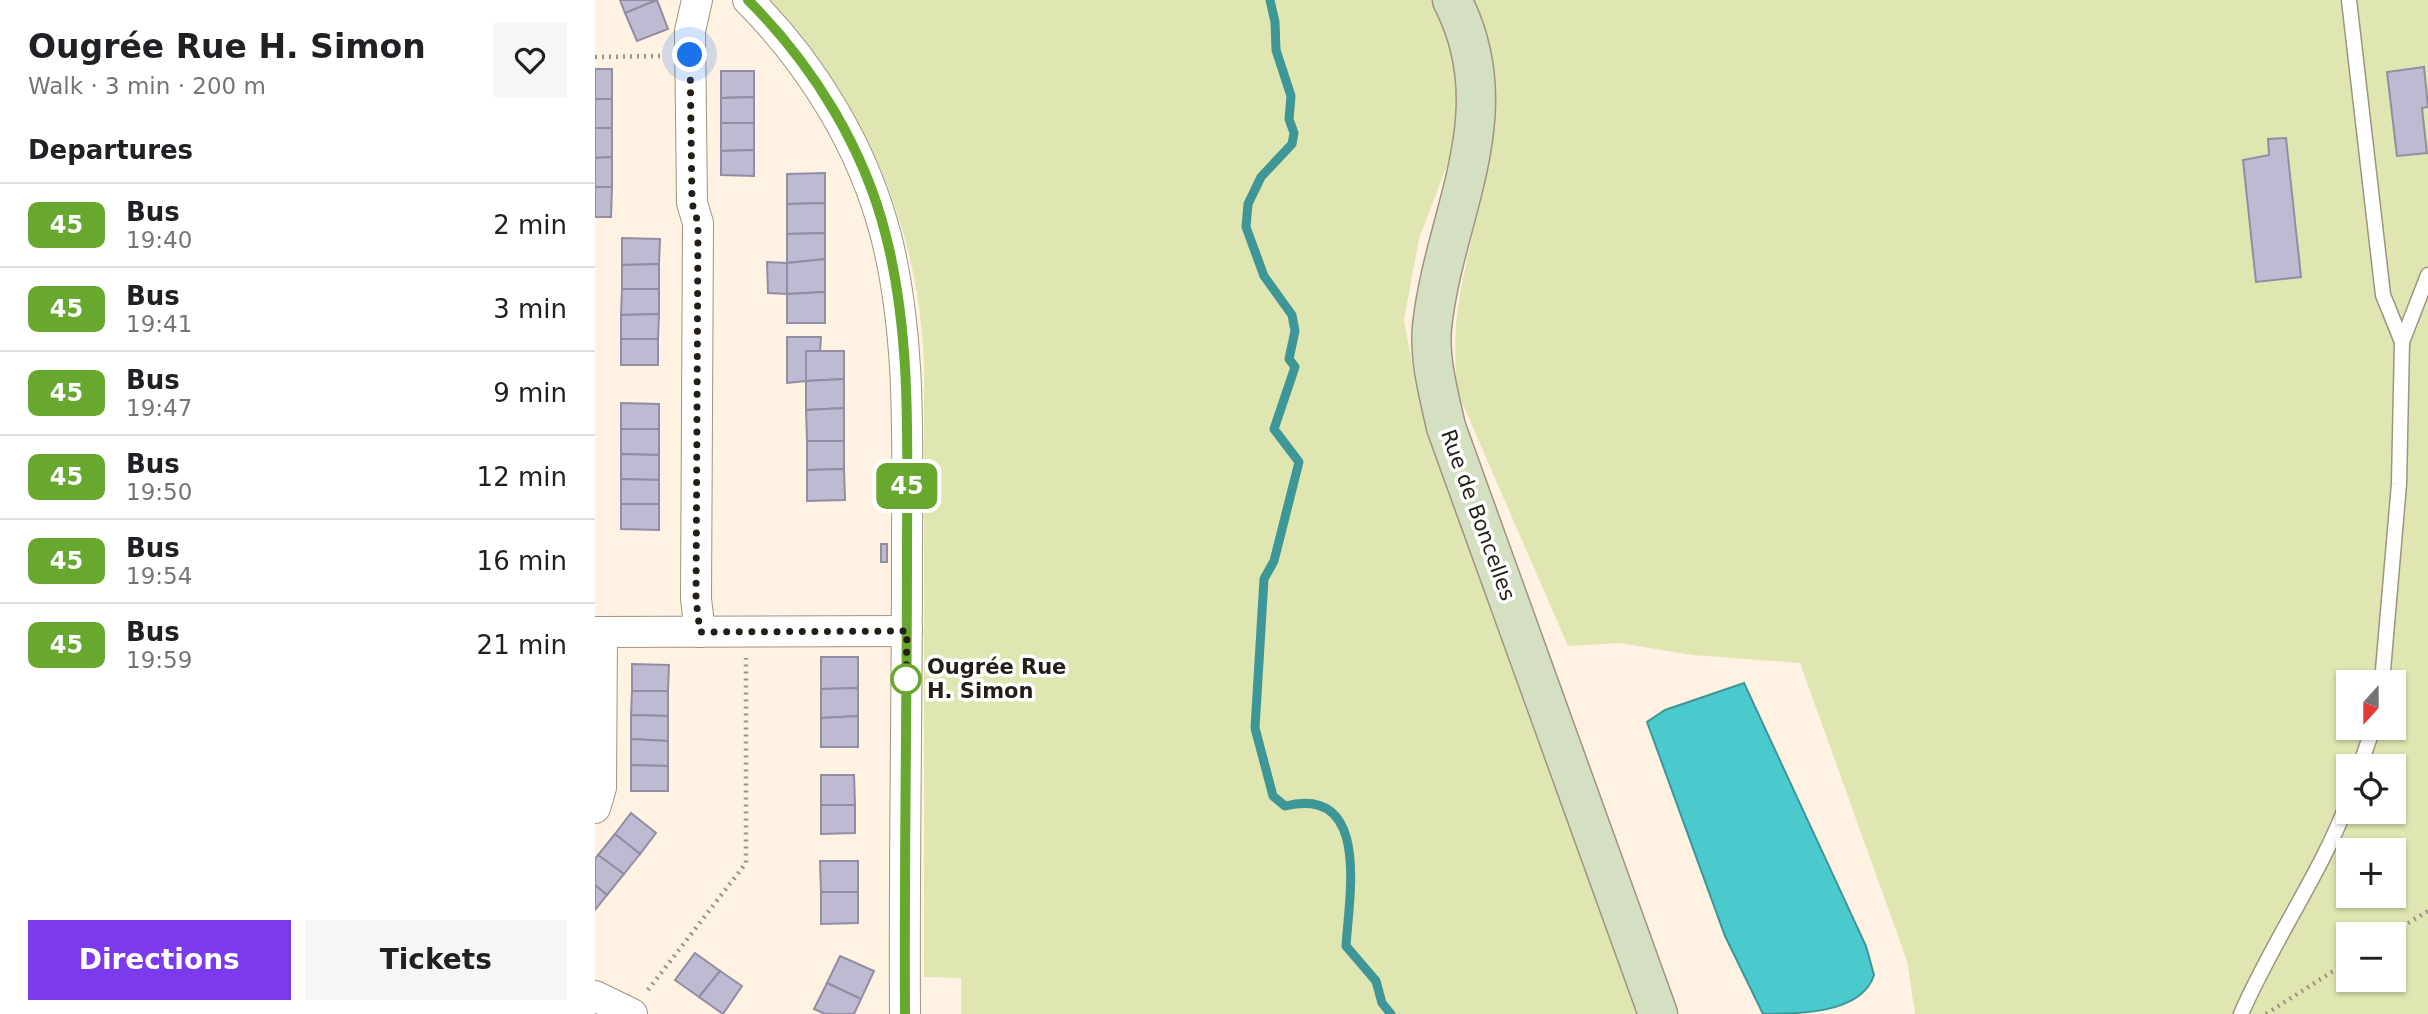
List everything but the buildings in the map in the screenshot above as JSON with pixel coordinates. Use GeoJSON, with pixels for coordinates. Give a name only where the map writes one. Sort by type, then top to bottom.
{"type":"FeatureCollection","features":[{"type":"Feature","properties":{"kind":"main road","name":"Rue de Boncelles"},"geometry":{"type":"LineString","coordinates":[[1453,0],[1466,26],[1471,50],[1476,118],[1471,166],[1443,267],[1432,328],[1434,374],[1446,427],[1658,1014]]}},
{"type":"Feature","properties":{"kind":"street"},"geometry":{"type":"LineString","coordinates":[[697,0],[689,31],[692,203],[698,223],[696,599],[700,632]]}},
{"type":"Feature","properties":{"kind":"street"},"geometry":{"type":"LineString","coordinates":[[748,0],[787,43],[840,121],[886,234],[900,310],[905,374],[907,631],[905,1014]]}},
{"type":"Feature","properties":{"kind":"street"},"geometry":{"type":"LineString","coordinates":[[595,808],[601,788],[598,645],[700,632],[907,631]]}},
{"type":"Feature","properties":{"kind":"street"},"geometry":{"type":"LineString","coordinates":[[595,996],[631,1014]]}},
{"type":"Feature","properties":{"kind":"lane"},"geometry":{"type":"LineString","coordinates":[[2349,0],[2383,295],[2402,342]]}},
{"type":"Feature","properties":{"kind":"lane"},"geometry":{"type":"LineString","coordinates":[[2383,670],[2398,496],[2402,342],[2428,275]]}},
{"type":"Feature","properties":{"kind":"lane"},"geometry":{"type":"LineString","coordinates":[[2241,1014],[2268,954],[2323,859],[2338,824]]}},
{"type":"Feature","properties":{"kind":"path"},"geometry":{"type":"LineString","coordinates":[[596,56],[690,55]]}},
{"type":"Feature","properties":{"kind":"path"},"geometry":{"type":"LineString","coordinates":[[631,1014],[746,863],[746,631]]}},
{"type":"Feature","properties":{"kind":"path"},"geometry":{"type":"LineString","coordinates":[[2406,924],[2428,911]]}},
{"type":"Feature","properties":{"kind":"path"},"geometry":{"type":"LineString","coordinates":[[2265,1014],[2336,969]]}},
{"type":"Feature","properties":{"kind":"green space"},"geometry":{"type":"Polygon","coordinates":[[[770,0],[1436,0],[1446,18],[1463,94],[1454,147],[1419,239],[1404,320],[1418,396],[1642,1014],[961,1014],[961,978],[924,977],[924,367],[920,316],[911,265],[898,216],[881,169],[859,123],[833,80],[770,0]]]}},
{"type":"Feature","properties":{"kind":"green space"},"geometry":{"type":"Polygon","coordinates":[[[1471,0],[2428,0],[2428,1014],[1915,1014],[1907,961],[1800,663],[1692,655],[1620,643],[1568,646],[1457,391],[1455,348],[1458,306],[1490,152],[1494,114],[1493,76],[1486,38],[1471,0]]]}},
{"type":"Feature","properties":{"kind":"water"},"geometry":{"type":"Polygon","coordinates":[[[1744,683],[1866,946],[1874,975],[1867,988],[1856,998],[1827,1009],[1763,1014],[1725,936],[1647,722],[1665,710],[1744,683]]]}},
{"type":"Feature","properties":{"kind":"waterway"},"geometry":{"type":"LineString","coordinates":[[1270,0],[1275,22],[1276,50],[1291,96],[1289,119],[1294,133],[1292,144],[1261,177],[1248,204],[1246,227],[1264,276],[1292,315],[1295,331],[1289,359],[1295,367],[1274,429],[1299,462],[1274,561],[1264,579],[1255,728],[1273,796],[1285,806],[1312,804],[1331,812],[1343,828],[1349,849],[1351,874],[1346,946],[1376,981],[1382,1003],[1391,1014]]}},
{"type":"Feature","properties":{"kind":"bus line","name":"45"},"geometry":{"type":"LineString","coordinates":[[748,0],[787,43],[840,121],[879,214],[894,271],[900,310],[907,416],[905,1014]]}},
{"type":"Feature","properties":{"kind":"place","name":"Ougrée Rue H. Simon"},"geometry":{"type":"Point","coordinates":[906,679]}},
{"type":"Feature","properties":{"kind":"route"},"geometry":{"type":"LineString","coordinates":[[690,55],[692,203],[698,223],[696,599],[700,632],[907,631],[906,682],[906,679]]}}]}
